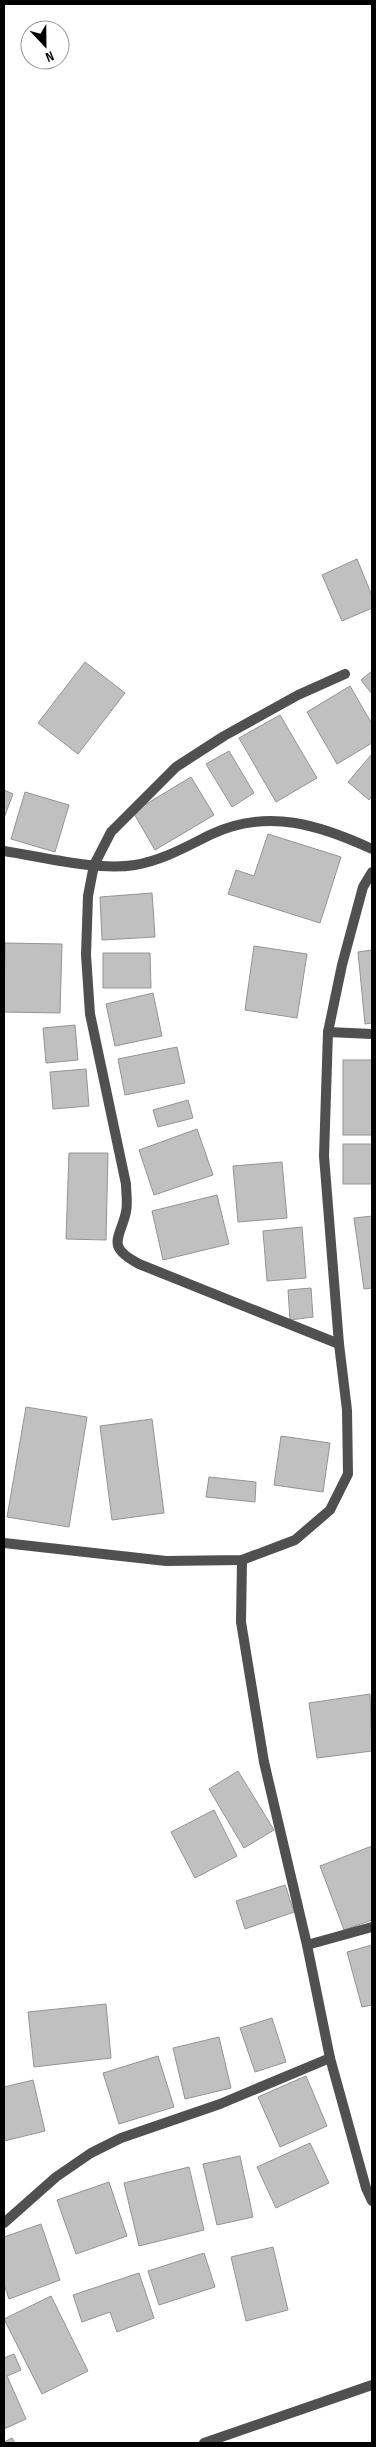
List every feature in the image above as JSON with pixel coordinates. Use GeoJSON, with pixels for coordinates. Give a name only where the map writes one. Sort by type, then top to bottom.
{"type":"FeatureCollection","features":[{"type":"Feature","properties":{"kind":"street"},"geometry":{"type":"LineString","coordinates":[[338,1344],[139,1264],[130,1258],[119,1246],[117,1239],[118,1231],[126,1212],[126,1184],[90,1014],[86,955],[88,906],[94,865],[111,832],[176,767],[224,736],[298,695],[345,674]]}},
{"type":"Feature","properties":{"kind":"street"},"geometry":{"type":"LineString","coordinates":[[4,851],[94,865],[133,865],[159,860],[212,834],[264,819],[291,821],[350,839],[372,849]]}},
{"type":"Feature","properties":{"kind":"street"},"geometry":{"type":"LineString","coordinates":[[4,1544],[166,1561],[242,1560],[295,1540],[330,1510],[348,1474],[347,1410],[338,1344],[324,1156],[328,1032],[342,964],[360,895],[372,872]]}},
{"type":"Feature","properties":{"kind":"street"},"geometry":{"type":"LineString","coordinates":[[328,1032],[372,1034]]}},
{"type":"Feature","properties":{"kind":"street"},"geometry":{"type":"LineString","coordinates":[[242,1560],[242,1622],[264,1762],[307,1945],[330,2058],[366,2188],[372,2201]]}},
{"type":"Feature","properties":{"kind":"street"},"geometry":{"type":"LineString","coordinates":[[307,1945],[372,1927]]}},
{"type":"Feature","properties":{"kind":"street"},"geometry":{"type":"LineString","coordinates":[[4,2223],[56,2177],[91,2153],[121,2138],[220,2104],[330,2058]]}},
{"type":"Feature","properties":{"kind":"street"},"geometry":{"type":"LineString","coordinates":[[204,2443],[372,2385]]}},
{"type":"Feature","properties":{"kind":"building"},"geometry":{"type":"Polygon","coordinates":[[[357,559],[372,596],[372,608],[342,621],[322,575],[357,559]]]}},
{"type":"Feature","properties":{"kind":"building"},"geometry":{"type":"Polygon","coordinates":[[[85,662],[125,693],[78,754],[38,723],[85,662]]]}},
{"type":"Feature","properties":{"kind":"building"},"geometry":{"type":"Polygon","coordinates":[[[372,671],[372,694],[361,680],[372,671]]]}},
{"type":"Feature","properties":{"kind":"building"},"geometry":{"type":"Polygon","coordinates":[[[350,686],[372,724],[372,743],[337,764],[307,712],[350,686]]]}},
{"type":"Feature","properties":{"kind":"building"},"geometry":{"type":"Polygon","coordinates":[[[280,715],[317,778],[276,802],[239,738],[280,715]]]}},
{"type":"Feature","properties":{"kind":"building"},"geometry":{"type":"Polygon","coordinates":[[[229,751],[254,793],[232,807],[206,764],[229,751]]]}},
{"type":"Feature","properties":{"kind":"building"},"geometry":{"type":"Polygon","coordinates":[[[372,754],[372,796],[369,800],[348,782],[372,754]]]}},
{"type":"Feature","properties":{"kind":"building"},"geometry":{"type":"Polygon","coordinates":[[[191,777],[214,815],[155,850],[133,812],[191,777]]]}},
{"type":"Feature","properties":{"kind":"building"},"geometry":{"type":"Polygon","coordinates":[[[4,790],[13,794],[4,818],[4,790]]]}},
{"type":"Feature","properties":{"kind":"building"},"geometry":{"type":"Polygon","coordinates":[[[25,792],[69,805],[55,852],[11,839],[25,792]]]}},
{"type":"Feature","properties":{"kind":"building"},"geometry":{"type":"Polygon","coordinates":[[[268,834],[341,857],[320,923],[228,894],[236,870],[254,876],[268,834]]]}},
{"type":"Feature","properties":{"kind":"building"},"geometry":{"type":"Polygon","coordinates":[[[152,893],[155,937],[102,940],[100,897],[152,893]]]}},
{"type":"Feature","properties":{"kind":"building"},"geometry":{"type":"Polygon","coordinates":[[[5,943],[62,944],[60,1013],[4,1012],[5,943]]]}},
{"type":"Feature","properties":{"kind":"building"},"geometry":{"type":"Polygon","coordinates":[[[254,946],[307,954],[297,1018],[245,1010],[254,946]]]}},
{"type":"Feature","properties":{"kind":"building"},"geometry":{"type":"Polygon","coordinates":[[[372,950],[372,1023],[365,1024],[358,952],[372,950]]]}},
{"type":"Feature","properties":{"kind":"building"},"geometry":{"type":"Polygon","coordinates":[[[103,953],[150,953],[151,988],[103,988],[103,953]]]}},
{"type":"Feature","properties":{"kind":"building"},"geometry":{"type":"Polygon","coordinates":[[[153,993],[162,1036],[115,1046],[106,1004],[153,993]]]}},
{"type":"Feature","properties":{"kind":"building"},"geometry":{"type":"Polygon","coordinates":[[[75,1025],[78,1060],[46,1063],[43,1028],[75,1025]]]}},
{"type":"Feature","properties":{"kind":"building"},"geometry":{"type":"Polygon","coordinates":[[[177,1047],[185,1083],[125,1095],[118,1059],[177,1047]]]}},
{"type":"Feature","properties":{"kind":"building"},"geometry":{"type":"Polygon","coordinates":[[[343,1060],[372,1060],[372,1135],[343,1135],[343,1060]]]}},
{"type":"Feature","properties":{"kind":"building"},"geometry":{"type":"Polygon","coordinates":[[[86,1069],[89,1106],[53,1109],[50,1072],[86,1069]]]}},
{"type":"Feature","properties":{"kind":"building"},"geometry":{"type":"Polygon","coordinates":[[[188,1100],[193,1118],[158,1127],[153,1110],[188,1100]]]}},
{"type":"Feature","properties":{"kind":"building"},"geometry":{"type":"Polygon","coordinates":[[[197,1129],[213,1175],[154,1195],[139,1150],[197,1129]]]}},
{"type":"Feature","properties":{"kind":"building"},"geometry":{"type":"Polygon","coordinates":[[[343,1144],[372,1144],[372,1184],[343,1184],[343,1144]]]}},
{"type":"Feature","properties":{"kind":"building"},"geometry":{"type":"Polygon","coordinates":[[[69,1153],[108,1153],[106,1240],[66,1239],[69,1153]]]}},
{"type":"Feature","properties":{"kind":"building"},"geometry":{"type":"Polygon","coordinates":[[[282,1162],[287,1218],[238,1222],[233,1166],[282,1162]]]}},
{"type":"Feature","properties":{"kind":"building"},"geometry":{"type":"Polygon","coordinates":[[[217,1195],[229,1244],[163,1260],[152,1211],[217,1195]]]}},
{"type":"Feature","properties":{"kind":"building"},"geometry":{"type":"Polygon","coordinates":[[[372,1216],[372,1288],[364,1289],[354,1218],[372,1216]]]}},
{"type":"Feature","properties":{"kind":"building"},"geometry":{"type":"Polygon","coordinates":[[[302,1227],[306,1278],[267,1281],[263,1231],[302,1227]]]}},
{"type":"Feature","properties":{"kind":"building"},"geometry":{"type":"Polygon","coordinates":[[[311,1288],[313,1317],[290,1320],[288,1290],[311,1288]]]}},
{"type":"Feature","properties":{"kind":"building"},"geometry":{"type":"Polygon","coordinates":[[[26,1407],[87,1417],[69,1527],[7,1517],[26,1407]]]}},
{"type":"Feature","properties":{"kind":"building"},"geometry":{"type":"Polygon","coordinates":[[[152,1419],[164,1513],[112,1520],[100,1426],[152,1419]]]}},
{"type":"Feature","properties":{"kind":"building"},"geometry":{"type":"Polygon","coordinates":[[[281,1436],[330,1443],[323,1492],[274,1485],[281,1436]]]}},
{"type":"Feature","properties":{"kind":"building"},"geometry":{"type":"Polygon","coordinates":[[[209,1477],[256,1482],[255,1502],[206,1497],[209,1477]]]}},
{"type":"Feature","properties":{"kind":"building"},"geometry":{"type":"Polygon","coordinates":[[[370,1694],[372,1751],[317,1758],[309,1703],[370,1694]]]}},
{"type":"Feature","properties":{"kind":"building"},"geometry":{"type":"Polygon","coordinates":[[[238,1771],[274,1830],[244,1848],[209,1789],[238,1771]]]}},
{"type":"Feature","properties":{"kind":"building"},"geometry":{"type":"Polygon","coordinates":[[[214,1810],[237,1856],[195,1878],[171,1832],[214,1810]]]}},
{"type":"Feature","properties":{"kind":"building"},"geometry":{"type":"Polygon","coordinates":[[[372,1846],[372,1920],[344,1930],[320,1866],[372,1846]]]}},
{"type":"Feature","properties":{"kind":"building"},"geometry":{"type":"Polygon","coordinates":[[[285,1885],[294,1912],[245,1929],[236,1901],[285,1885]]]}},
{"type":"Feature","properties":{"kind":"building"},"geometry":{"type":"Polygon","coordinates":[[[372,1945],[372,2005],[362,2007],[347,1952],[372,1945]]]}},
{"type":"Feature","properties":{"kind":"building"},"geometry":{"type":"Polygon","coordinates":[[[106,2004],[111,2058],[34,2067],[28,2012],[106,2004]]]}},
{"type":"Feature","properties":{"kind":"building"},"geometry":{"type":"Polygon","coordinates":[[[272,2018],[286,2062],[255,2072],[240,2028],[272,2018]]]}},
{"type":"Feature","properties":{"kind":"building"},"geometry":{"type":"Polygon","coordinates":[[[219,2037],[231,2088],[185,2099],[173,2048],[219,2037]]]}},
{"type":"Feature","properties":{"kind":"building"},"geometry":{"type":"Polygon","coordinates":[[[158,2056],[174,2107],[119,2124],[103,2073],[158,2056]]]}},
{"type":"Feature","properties":{"kind":"building"},"geometry":{"type":"Polygon","coordinates":[[[306,2076],[327,2126],[280,2147],[258,2097],[306,2076]]]}},
{"type":"Feature","properties":{"kind":"building"},"geometry":{"type":"Polygon","coordinates":[[[33,2080],[45,2131],[4,2141],[4,2087],[33,2080]]]}},
{"type":"Feature","properties":{"kind":"building"},"geometry":{"type":"Polygon","coordinates":[[[310,2143],[329,2183],[276,2208],[257,2167],[310,2143]]]}},
{"type":"Feature","properties":{"kind":"building"},"geometry":{"type":"Polygon","coordinates":[[[240,2156],[253,2217],[217,2225],[203,2164],[240,2156]]]}},
{"type":"Feature","properties":{"kind":"building"},"geometry":{"type":"Polygon","coordinates":[[[189,2167],[204,2230],[139,2246],[124,2183],[189,2167]]]}},
{"type":"Feature","properties":{"kind":"building"},"geometry":{"type":"Polygon","coordinates":[[[109,2182],[127,2236],[76,2254],[57,2200],[109,2182]]]}},
{"type":"Feature","properties":{"kind":"building"},"geometry":{"type":"Polygon","coordinates":[[[41,2224],[60,2280],[9,2299],[4,2284],[4,2237],[41,2224]]]}},
{"type":"Feature","properties":{"kind":"building"},"geometry":{"type":"Polygon","coordinates":[[[273,2247],[288,2310],[246,2321],[231,2257],[273,2247]]]}},
{"type":"Feature","properties":{"kind":"building"},"geometry":{"type":"Polygon","coordinates":[[[204,2253],[215,2287],[159,2305],[148,2271],[204,2253]]]}},
{"type":"Feature","properties":{"kind":"building"},"geometry":{"type":"Polygon","coordinates":[[[139,2273],[154,2318],[117,2332],[110,2312],[82,2322],[73,2295],[139,2273]]]}},
{"type":"Feature","properties":{"kind":"building"},"geometry":{"type":"Polygon","coordinates":[[[51,2296],[88,2371],[42,2394],[4,2319],[51,2296]]]}},
{"type":"Feature","properties":{"kind":"building"},"geometry":{"type":"Polygon","coordinates":[[[14,2354],[21,2370],[7,2376],[26,2419],[4,2429],[4,2358],[14,2354]]]}},
{"type":"Feature","properties":{"kind":"building"},"geometry":{"type":"Polygon","coordinates":[[[12,2438],[15,2443],[4,2443],[4,2442],[12,2438]]]}}]}
